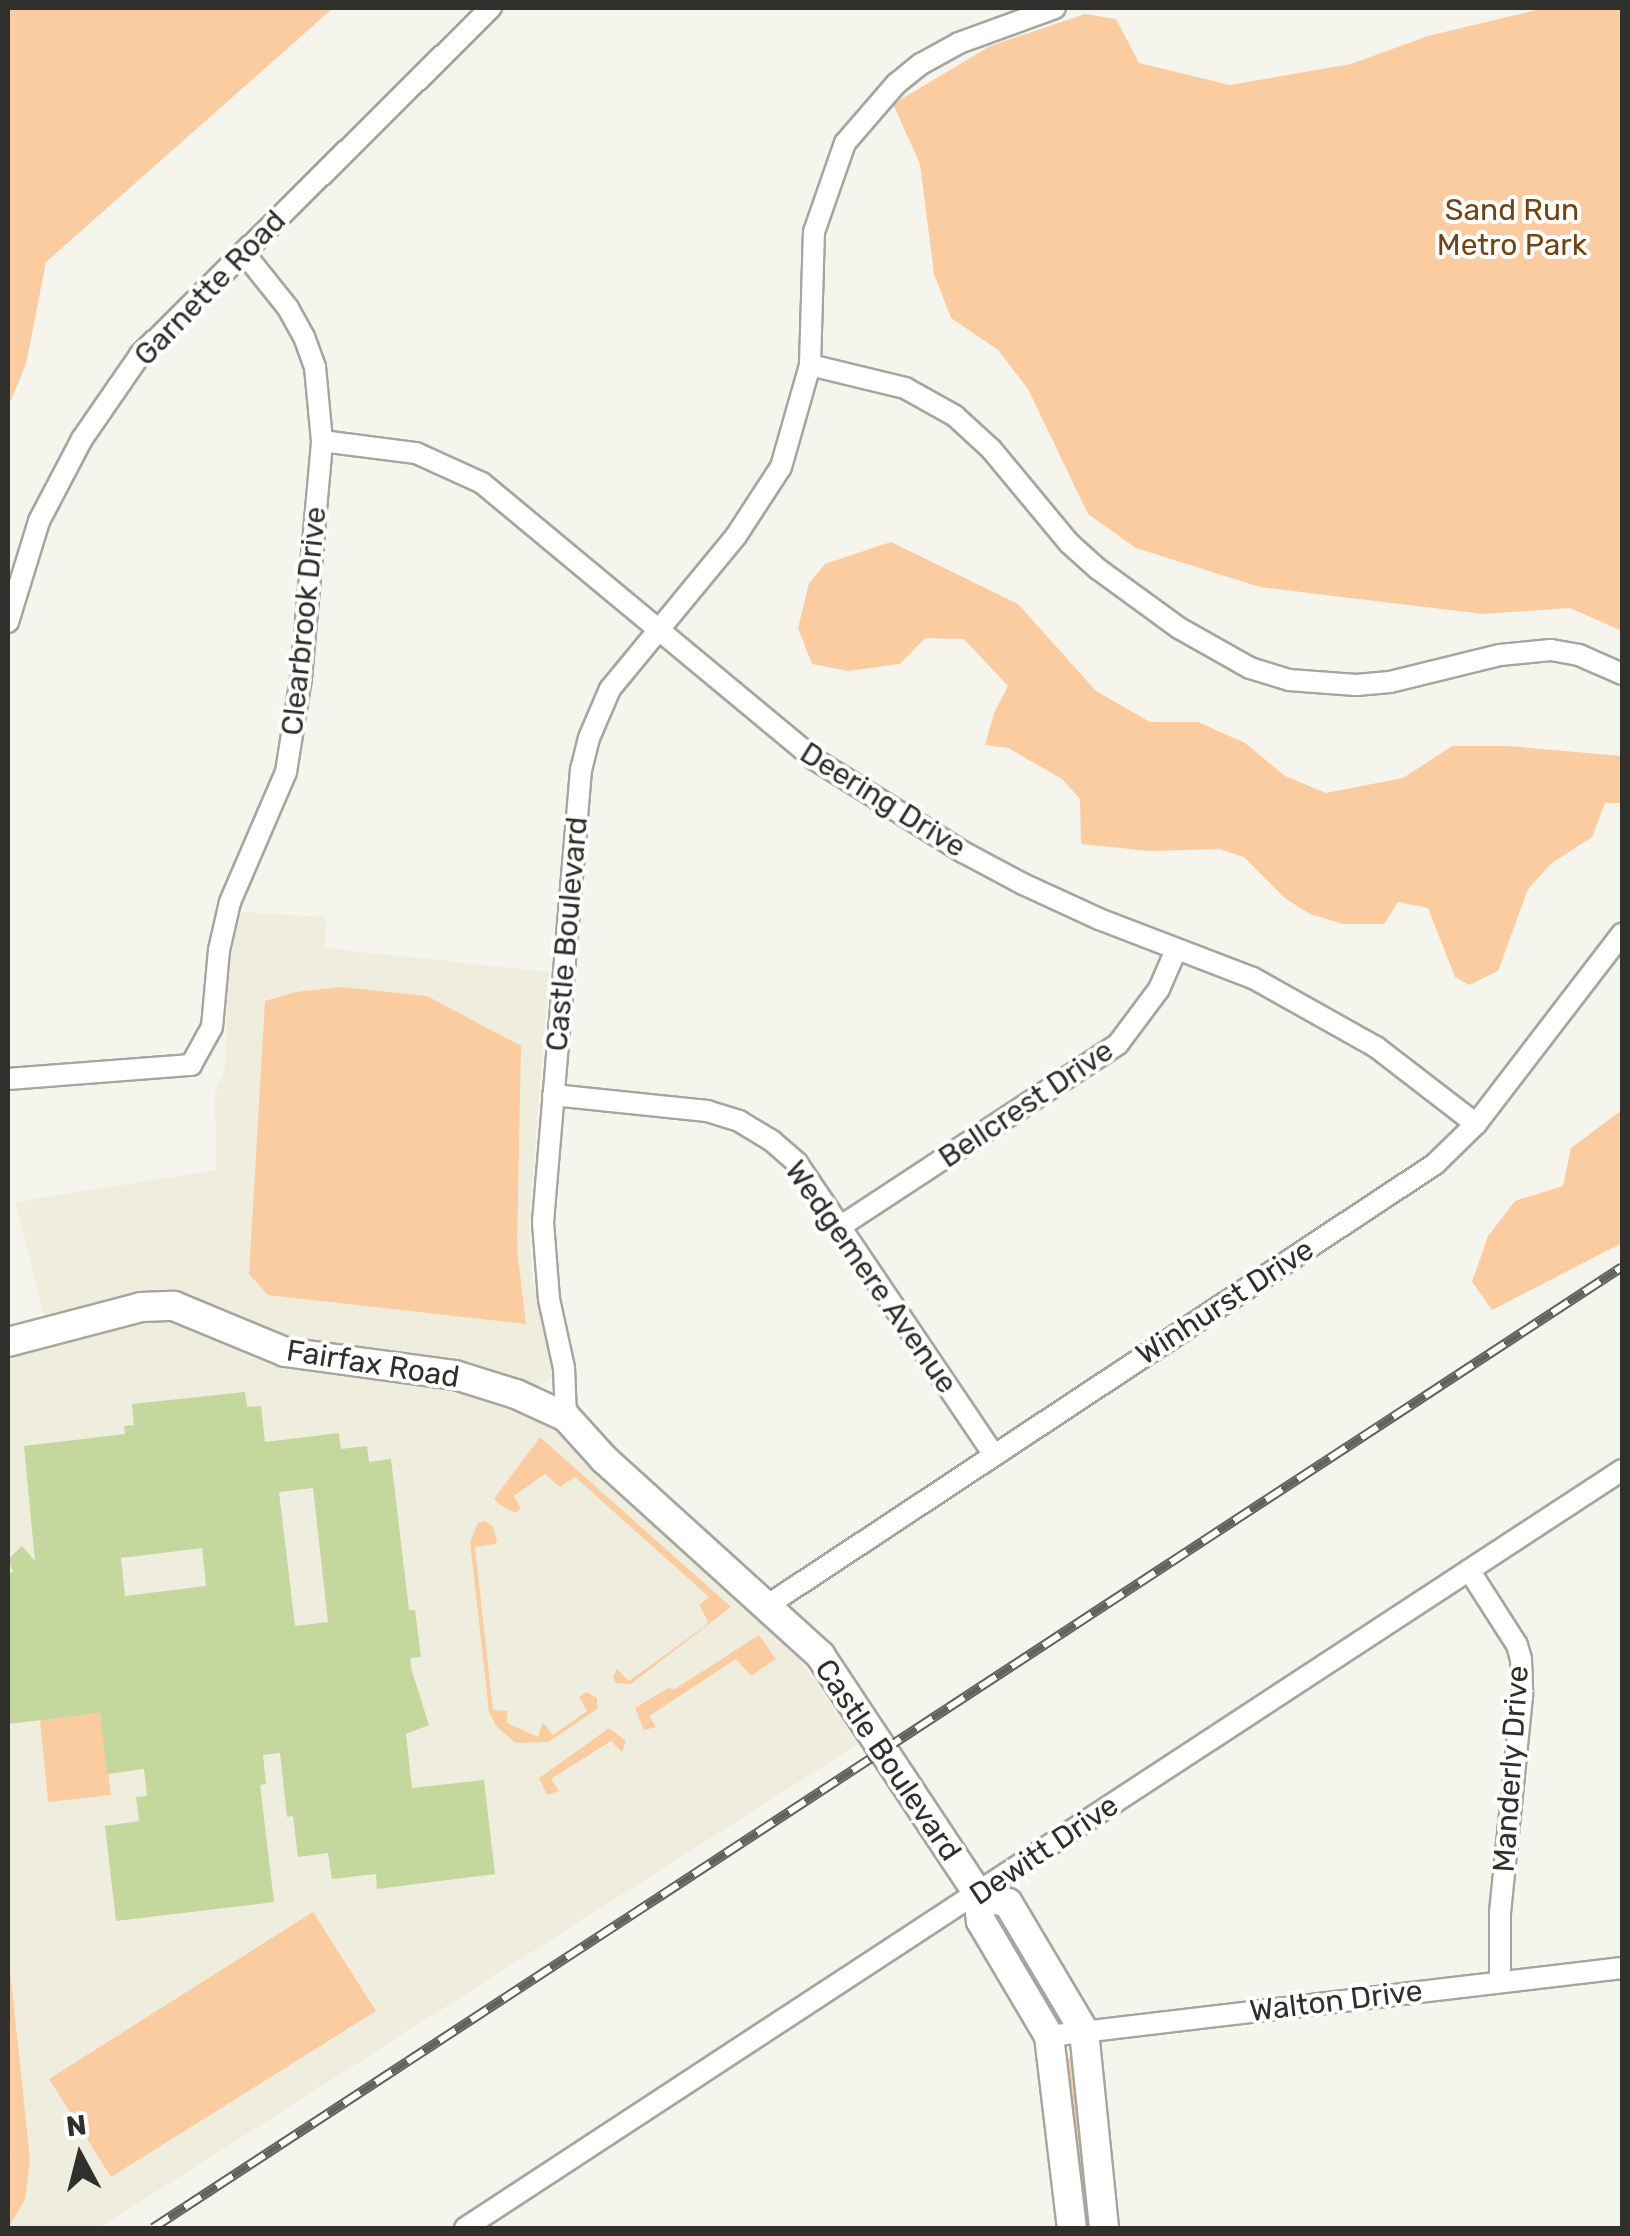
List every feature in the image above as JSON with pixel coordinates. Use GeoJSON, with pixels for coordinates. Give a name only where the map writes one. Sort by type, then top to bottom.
{"type":"FeatureCollection","features":[{"type":"Feature","properties":{"kind":"street","name":"Garnette Road"},"geometry":{"type":"LineString","coordinates":[[8,622],[39,521],[82,440],[140,355],[491,8]]}},
{"type":"Feature","properties":{"kind":"street","name":"Castle Boulevard"},"geometry":{"type":"LineString","coordinates":[[1055,8],[958,43],[921,64],[896,84],[846,143],[830,177],[814,232],[810,365],[796,427],[760,502],[610,689],[588,738],[581,770],[544,1254],[564,1368],[566,1417],[604,1459],[820,1655],[978,1894],[981,1921],[1049,2036],[1072,2228]]}},
{"type":"Feature","properties":{"kind":"street","name":"Clearbrook Drive"},"geometry":{"type":"LineString","coordinates":[[8,1079],[191,1065],[212,1028],[220,950],[230,902],[286,772],[301,678],[322,441],[315,367],[304,337],[288,308],[244,253]]}},
{"type":"Feature","properties":{"kind":"street"},"geometry":{"type":"LineString","coordinates":[[810,365],[905,388],[954,416],[992,450],[1059,532],[1098,569],[1180,628],[1250,668],[1290,680],[1356,685],[1390,682],[1500,656],[1552,650],[1580,655],[1622,674]]}},
{"type":"Feature","properties":{"kind":"street","name":"Deering Drive"},"geometry":{"type":"LineString","coordinates":[[322,441],[416,453],[482,484],[523,514],[656,630],[814,759],[946,842],[1023,884],[1176,950],[1253,978],[1376,1047],[1476,1124]]}},
{"type":"Feature","properties":{"kind":"street","name":"Winhurst Drive"},"geometry":{"type":"LineString","coordinates":[[768,1605],[1436,1164],[1476,1124],[1622,934]]}},
{"type":"Feature","properties":{"kind":"street","name":"Bellcrest Drive"},"geometry":{"type":"LineString","coordinates":[[841,1226],[1118,1044],[1159,990],[1176,950]]}},
{"type":"Feature","properties":{"kind":"street","name":"Wedgemere Avenue"},"geometry":{"type":"LineString","coordinates":[[554,1096],[691,1109],[738,1121],[772,1140],[797,1163],[993,1454]]}},
{"type":"Feature","properties":{"kind":"street","name":"Fairfax Road"},"geometry":{"type":"LineString","coordinates":[[8,1342],[141,1307],[174,1306],[285,1352],[474,1380],[566,1417]]}},
{"type":"Feature","properties":{"kind":"street","name":"Dewitt Drive"},"geometry":{"type":"LineString","coordinates":[[465,2228],[1622,1470]]}},
{"type":"Feature","properties":{"kind":"street","name":"Manderly Drive"},"geometry":{"type":"LineString","coordinates":[[1470,1570],[1517,1645],[1521,1659],[1522,1696],[1500,1914],[1500,1982]]}},
{"type":"Feature","properties":{"kind":"street","name":"Castle Boulevard"},"geometry":{"type":"LineString","coordinates":[[978,1894],[1008,1904],[1084,2032],[1104,2228]]}},
{"type":"Feature","properties":{"kind":"street","name":"Walton Drive"},"geometry":{"type":"LineString","coordinates":[[1049,2036],[1622,1968]]}},
{"type":"Feature","properties":{"kind":"shaded area"},"geometry":{"type":"Polygon","coordinates":[[[242,912],[326,917],[325,948],[549,972],[529,1225],[533,1280],[554,1366],[552,1377],[540,1386],[554,1430],[782,1634],[858,1744],[99,2228],[8,2228],[8,1355],[51,1342],[15,1202],[216,1170],[215,1092],[225,1068],[229,949],[242,912]]]}},
{"type":"Feature","properties":{"kind":"green space"},"geometry":{"type":"Polygon","coordinates":[[[8,8],[333,8],[46,262],[26,364],[8,407],[8,8]]]}},
{"type":"Feature","properties":{"kind":"green space","name":"Sand Run Metro Park"},"geometry":{"type":"Polygon","coordinates":[[[1545,8],[1622,8],[1622,631],[1570,608],[1483,614],[1260,587],[1136,548],[1088,514],[1028,389],[998,350],[951,318],[934,274],[920,164],[893,104],[990,46],[1085,14],[1116,19],[1139,63],[1230,85],[1351,64],[1428,36],[1545,8]]]}},
{"type":"Feature","properties":{"kind":"green space"},"geometry":{"type":"Polygon","coordinates":[[[891,542],[1018,604],[1096,691],[1150,722],[1198,722],[1245,743],[1285,776],[1326,793],[1403,778],[1452,746],[1508,746],[1622,756],[1622,803],[1605,803],[1592,837],[1552,863],[1528,889],[1498,971],[1469,985],[1455,977],[1428,908],[1398,902],[1384,924],[1343,924],[1310,914],[1286,899],[1244,857],[1220,849],[1150,851],[1081,844],[1080,799],[1062,779],[1008,748],[985,745],[994,713],[1008,686],[964,639],[925,638],[900,664],[848,671],[812,664],[798,628],[809,583],[825,564],[891,542]]]}},
{"type":"Feature","properties":{"kind":"green space"},"geometry":{"type":"Polygon","coordinates":[[[341,987],[427,996],[521,1046],[517,1248],[526,1324],[268,1295],[249,1274],[265,1001],[296,992],[341,987]]]}},
{"type":"Feature","properties":{"kind":"green space"},"geometry":{"type":"Polygon","coordinates":[[[1622,1110],[1622,1243],[1492,1310],[1472,1282],[1488,1236],[1515,1201],[1563,1186],[1571,1148],[1622,1110]]]}},
{"type":"Feature","properties":{"kind":"green space"},"geometry":{"type":"Polygon","coordinates":[[[540,1437],[731,1607],[631,1684],[615,1683],[617,1669],[629,1681],[705,1626],[708,1621],[699,1605],[709,1597],[575,1477],[560,1487],[545,1474],[514,1496],[521,1509],[515,1513],[499,1504],[494,1499],[540,1437]]]}},
{"type":"Feature","properties":{"kind":"green space"},"geometry":{"type":"Polygon","coordinates":[[[485,1521],[493,1527],[497,1540],[495,1544],[475,1547],[493,1710],[507,1711],[507,1723],[538,1737],[543,1722],[553,1735],[587,1711],[579,1697],[587,1692],[597,1698],[597,1709],[549,1742],[516,1743],[496,1726],[489,1712],[470,1542],[478,1523],[485,1521]]]}},
{"type":"Feature","properties":{"kind":"green space"},"geometry":{"type":"Polygon","coordinates":[[[759,1635],[776,1659],[751,1676],[736,1659],[649,1716],[656,1727],[644,1730],[635,1708],[668,1688],[675,1689],[759,1635]]]}},
{"type":"Feature","properties":{"kind":"green space"},"geometry":{"type":"Polygon","coordinates":[[[100,1713],[111,1795],[48,1802],[40,1720],[100,1713]]]}},
{"type":"Feature","properties":{"kind":"green space"},"geometry":{"type":"Polygon","coordinates":[[[609,1728],[626,1741],[622,1752],[611,1741],[551,1779],[559,1791],[547,1795],[539,1778],[609,1728]]]}},
{"type":"Feature","properties":{"kind":"green space"},"geometry":{"type":"Polygon","coordinates":[[[313,1912],[376,2011],[111,2177],[49,2079],[313,1912]]]}},
{"type":"Feature","properties":{"kind":"green space"},"geometry":{"type":"Polygon","coordinates":[[[8,1951],[30,2159],[25,2200],[8,2228],[8,1951]]]}},
{"type":"Feature","properties":{"kind":"green space"},"geometry":{"type":"Polygon","coordinates":[[[1064,2059],[1078,2060],[1096,2228],[1081,2228],[1064,2059]]]}},
{"type":"Feature","properties":{"kind":"building"},"geometry":{"type":"Polygon","coordinates":[[[245,1392],[247,1407],[261,1406],[265,1442],[339,1433],[341,1449],[367,1446],[369,1462],[391,1459],[409,1610],[415,1610],[421,1657],[410,1658],[429,1725],[406,1734],[412,1788],[484,1780],[495,1874],[377,1889],[376,1874],[332,1879],[328,1853],[298,1857],[293,1816],[287,1817],[280,1753],[263,1755],[266,1784],[260,1785],[274,1902],[116,1921],[105,1826],[139,1821],[136,1797],[147,1796],[144,1769],[107,1774],[100,1713],[8,1724],[8,1573],[13,1572],[8,1559],[22,1546],[35,1561],[24,1446],[125,1434],[124,1426],[134,1425],[132,1404],[245,1392]],[[313,1488],[279,1492],[295,1626],[328,1622],[313,1488]],[[202,1548],[121,1558],[125,1596],[206,1586],[202,1548]]]}},
{"type":"Feature","properties":{"kind":"railway"},"geometry":{"type":"LineString","coordinates":[[153,2228],[1622,1267]]}}]}
